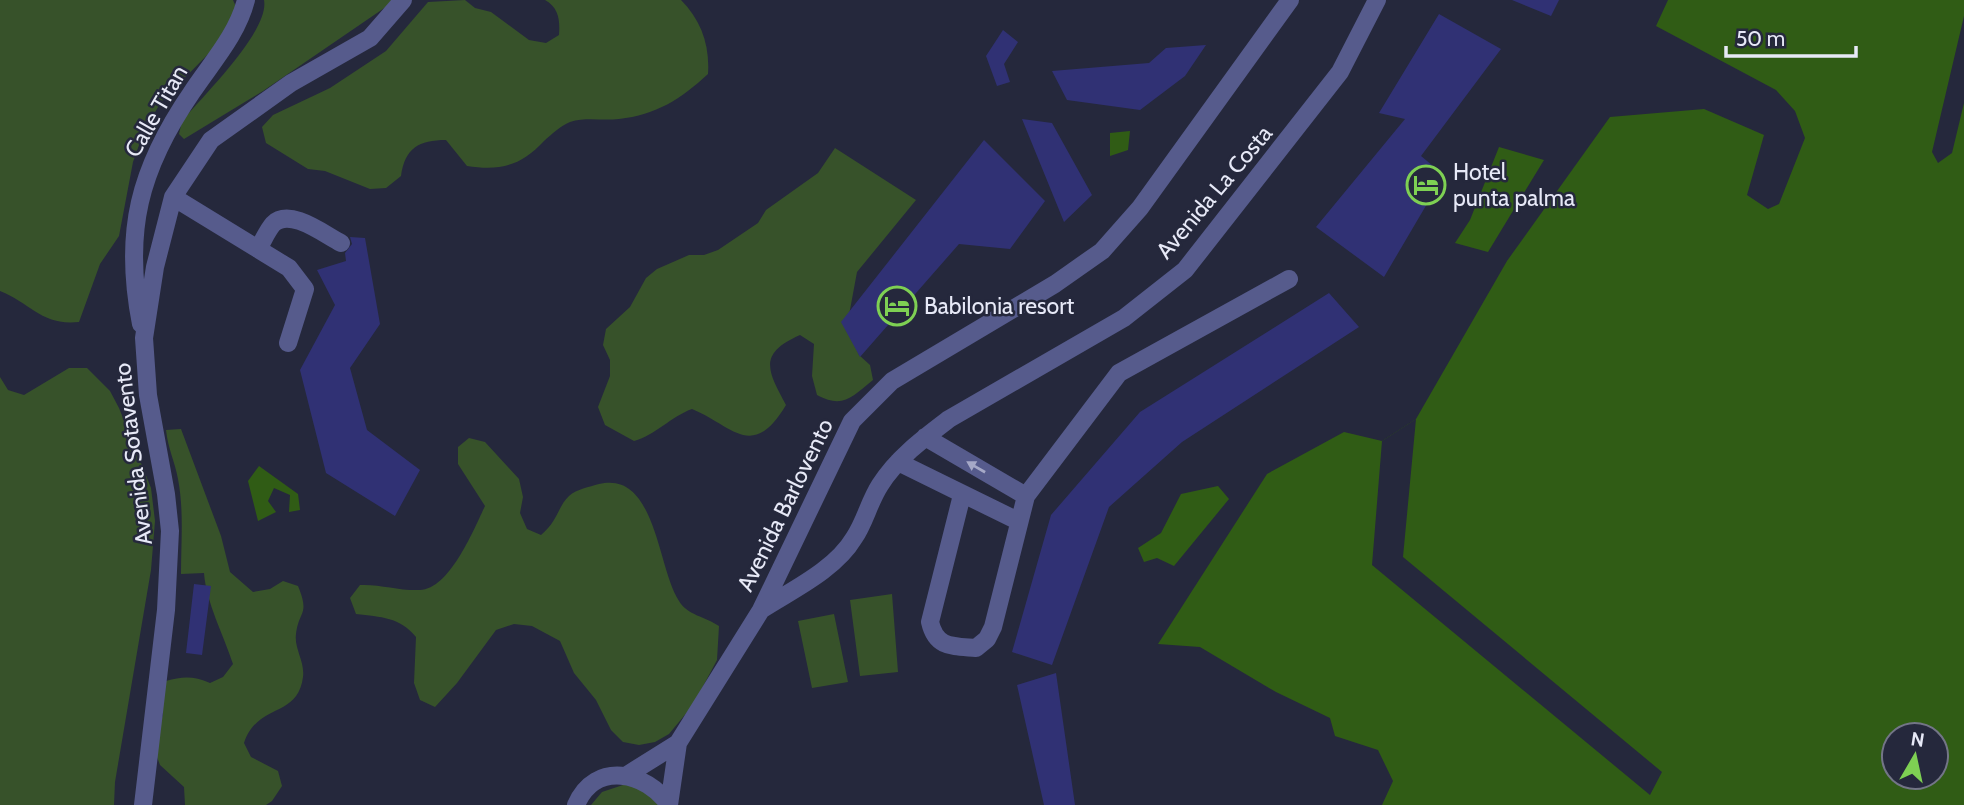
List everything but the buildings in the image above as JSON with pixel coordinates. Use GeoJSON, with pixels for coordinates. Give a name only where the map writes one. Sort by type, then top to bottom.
{"type":"FeatureCollection","features":[{"type":"Feature","properties":{"kind":"street","name":"Calle Titan"},"geometry":{"type":"LineString","coordinates":[[144,338],[133,282],[134,222],[149,165],[190,95],[239,25],[246,0]]}},
{"type":"Feature","properties":{"kind":"street","name":"Avenida Sotavento"},"geometry":{"type":"LineString","coordinates":[[143,805],[166,610],[170,531],[148,395],[144,338],[155,267],[173,197],[211,140],[291,83],[370,38],[403,0]]}},
{"type":"Feature","properties":{"kind":"street","name":"Avenida Barlovento"},"geometry":{"type":"LineString","coordinates":[[669,805],[678,743],[761,610],[842,438],[864,406],[908,370],[1055,284],[1102,251],[1140,208],[1290,0]]}},
{"type":"Feature","properties":{"kind":"street","name":"Avenida La Costa"},"geometry":{"type":"LineString","coordinates":[[761,610],[832,562],[854,539],[879,486],[898,462],[925,437],[950,419],[1124,318],[1185,270],[1267,169],[1340,72],[1377,0]]}},
{"type":"Feature","properties":{"kind":"street"},"geometry":{"type":"LineString","coordinates":[[173,197],[289,268],[305,289],[288,343]]}},
{"type":"Feature","properties":{"kind":"street"},"geometry":{"type":"LineString","coordinates":[[258,249],[274,223],[285,218],[294,219],[341,243]]}},
{"type":"Feature","properties":{"kind":"street"},"geometry":{"type":"LineString","coordinates":[[962,495],[930,622],[933,636],[944,646],[976,648],[987,639],[993,626],[1026,496],[1119,373],[1289,279]]}},
{"type":"Feature","properties":{"kind":"street"},"geometry":{"type":"LineString","coordinates":[[925,437],[1026,496]]}},
{"type":"Feature","properties":{"kind":"street"},"geometry":{"type":"LineString","coordinates":[[898,462],[1018,521]]}},
{"type":"Feature","properties":{"kind":"street","name":"Avenida Barlovento"},"geometry":{"type":"LineString","coordinates":[[576,805],[590,786],[607,777],[627,775],[678,743]]}},
{"type":"Feature","properties":{"kind":"street"},"geometry":{"type":"LineString","coordinates":[[627,775],[644,780],[659,790],[669,805]]}},
{"type":"Feature","properties":{"kind":"shaded area"},"geometry":{"type":"Polygon","coordinates":[[[0,0],[233,0],[236,7],[220,42],[161,102],[144,131],[133,162],[119,236],[100,264],[79,322],[56,321],[0,291],[0,0]]]}},
{"type":"Feature","properties":{"kind":"shaded area"},"geometry":{"type":"Polygon","coordinates":[[[264,0],[396,0],[263,91],[184,139],[179,134],[182,121],[246,46],[257,29],[264,0]]]}},
{"type":"Feature","properties":{"kind":"shaded area"},"geometry":{"type":"Polygon","coordinates":[[[465,0],[475,8],[491,12],[529,40],[546,43],[559,35],[559,24],[556,11],[545,0],[681,0],[694,16],[703,34],[708,74],[678,98],[645,114],[619,119],[570,122],[556,130],[527,156],[509,165],[490,168],[467,166],[446,140],[421,144],[410,152],[401,176],[386,188],[370,189],[325,171],[308,169],[266,143],[262,127],[273,115],[330,88],[386,51],[428,2],[465,0]]]}},
{"type":"Feature","properties":{"kind":"shaded area"},"geometry":{"type":"Polygon","coordinates":[[[1668,0],[1964,0],[1964,805],[1382,805],[1393,781],[1378,750],[1335,736],[1330,718],[1276,692],[1200,647],[1158,644],[1267,474],[1344,432],[1382,441],[1416,419],[1507,261],[1610,117],[1704,109],[1764,135],[1747,195],[1768,209],[1779,204],[1805,138],[1795,111],[1776,90],[1656,26],[1668,0]]]}},
{"type":"Feature","properties":{"kind":"shaded area"},"geometry":{"type":"Polygon","coordinates":[[[1130,131],[1128,150],[1110,156],[1110,133],[1130,131]]]}},
{"type":"Feature","properties":{"kind":"shaded area"},"geometry":{"type":"Polygon","coordinates":[[[1499,147],[1544,160],[1488,252],[1455,243],[1470,220],[1499,147]]]}},
{"type":"Feature","properties":{"kind":"shaded area"},"geometry":{"type":"Polygon","coordinates":[[[835,148],[916,200],[857,272],[847,326],[859,355],[870,365],[873,380],[853,396],[841,401],[817,395],[812,376],[814,344],[800,335],[777,349],[772,357],[771,373],[786,405],[763,432],[752,436],[741,434],[692,409],[634,441],[605,425],[598,407],[610,376],[610,360],[603,345],[606,329],[630,307],[646,278],[657,269],[689,255],[704,255],[718,250],[758,223],[766,210],[818,173],[835,148]]]}},
{"type":"Feature","properties":{"kind":"shaded area"},"geometry":{"type":"Polygon","coordinates":[[[69,368],[87,368],[110,391],[151,488],[155,521],[151,570],[115,782],[114,805],[0,805],[0,377],[8,390],[24,395],[69,368]]]}},
{"type":"Feature","properties":{"kind":"shaded area"},"geometry":{"type":"Polygon","coordinates":[[[181,429],[221,536],[230,572],[253,592],[270,589],[283,581],[298,586],[303,602],[303,612],[296,634],[303,671],[300,690],[286,705],[258,722],[250,730],[244,743],[251,757],[278,771],[282,786],[266,805],[185,805],[184,787],[160,765],[154,749],[163,714],[159,697],[166,681],[188,678],[210,683],[223,677],[233,664],[212,607],[204,573],[181,574],[180,491],[166,430],[181,429]]]}},
{"type":"Feature","properties":{"kind":"shaded area"},"geometry":{"type":"Polygon","coordinates":[[[469,438],[485,442],[519,479],[523,497],[520,513],[527,529],[541,535],[569,496],[587,487],[618,484],[632,492],[644,506],[672,586],[682,606],[719,626],[717,660],[693,705],[669,734],[655,742],[639,745],[623,742],[611,730],[596,700],[574,673],[560,641],[532,626],[514,624],[496,630],[457,683],[435,707],[420,700],[414,683],[416,637],[397,622],[356,614],[350,598],[360,585],[412,590],[431,587],[441,580],[460,556],[485,506],[458,464],[458,447],[469,438]]]}},
{"type":"Feature","properties":{"kind":"shaded area"},"geometry":{"type":"Polygon","coordinates":[[[259,466],[298,494],[300,510],[289,512],[290,495],[274,488],[268,501],[276,512],[258,521],[248,481],[259,466]]]}},
{"type":"Feature","properties":{"kind":"shaded area"},"geometry":{"type":"Polygon","coordinates":[[[1218,486],[1229,499],[1174,566],[1157,558],[1144,562],[1138,548],[1161,533],[1181,494],[1218,486]]]}},
{"type":"Feature","properties":{"kind":"shaded area"},"geometry":{"type":"Polygon","coordinates":[[[892,594],[898,672],[860,676],[850,600],[892,594]]]}},
{"type":"Feature","properties":{"kind":"shaded area"},"geometry":{"type":"Polygon","coordinates":[[[834,614],[848,682],[812,688],[798,621],[834,614]]]}},
{"type":"Feature","properties":{"kind":"shaded area"},"geometry":{"type":"Polygon","coordinates":[[[626,784],[638,786],[660,805],[591,805],[602,792],[626,784]]]}},
{"type":"Feature","properties":{"kind":"pier"},"geometry":{"type":"Polygon","coordinates":[[[1964,16],[1964,103],[1952,153],[1938,163],[1932,152],[1964,16]]]}},
{"type":"Feature","properties":{"kind":"pier"},"geometry":{"type":"Polygon","coordinates":[[[1416,419],[1403,557],[1662,772],[1650,795],[1372,565],[1382,441],[1416,419]]]}},
{"type":"Feature","properties":{"kind":"place","name":"Hotel punta palma"},"geometry":{"type":"Point","coordinates":[1426,185]}},
{"type":"Feature","properties":{"kind":"place","name":"Babilonia resort"},"geometry":{"type":"Point","coordinates":[897,306]}}]}
